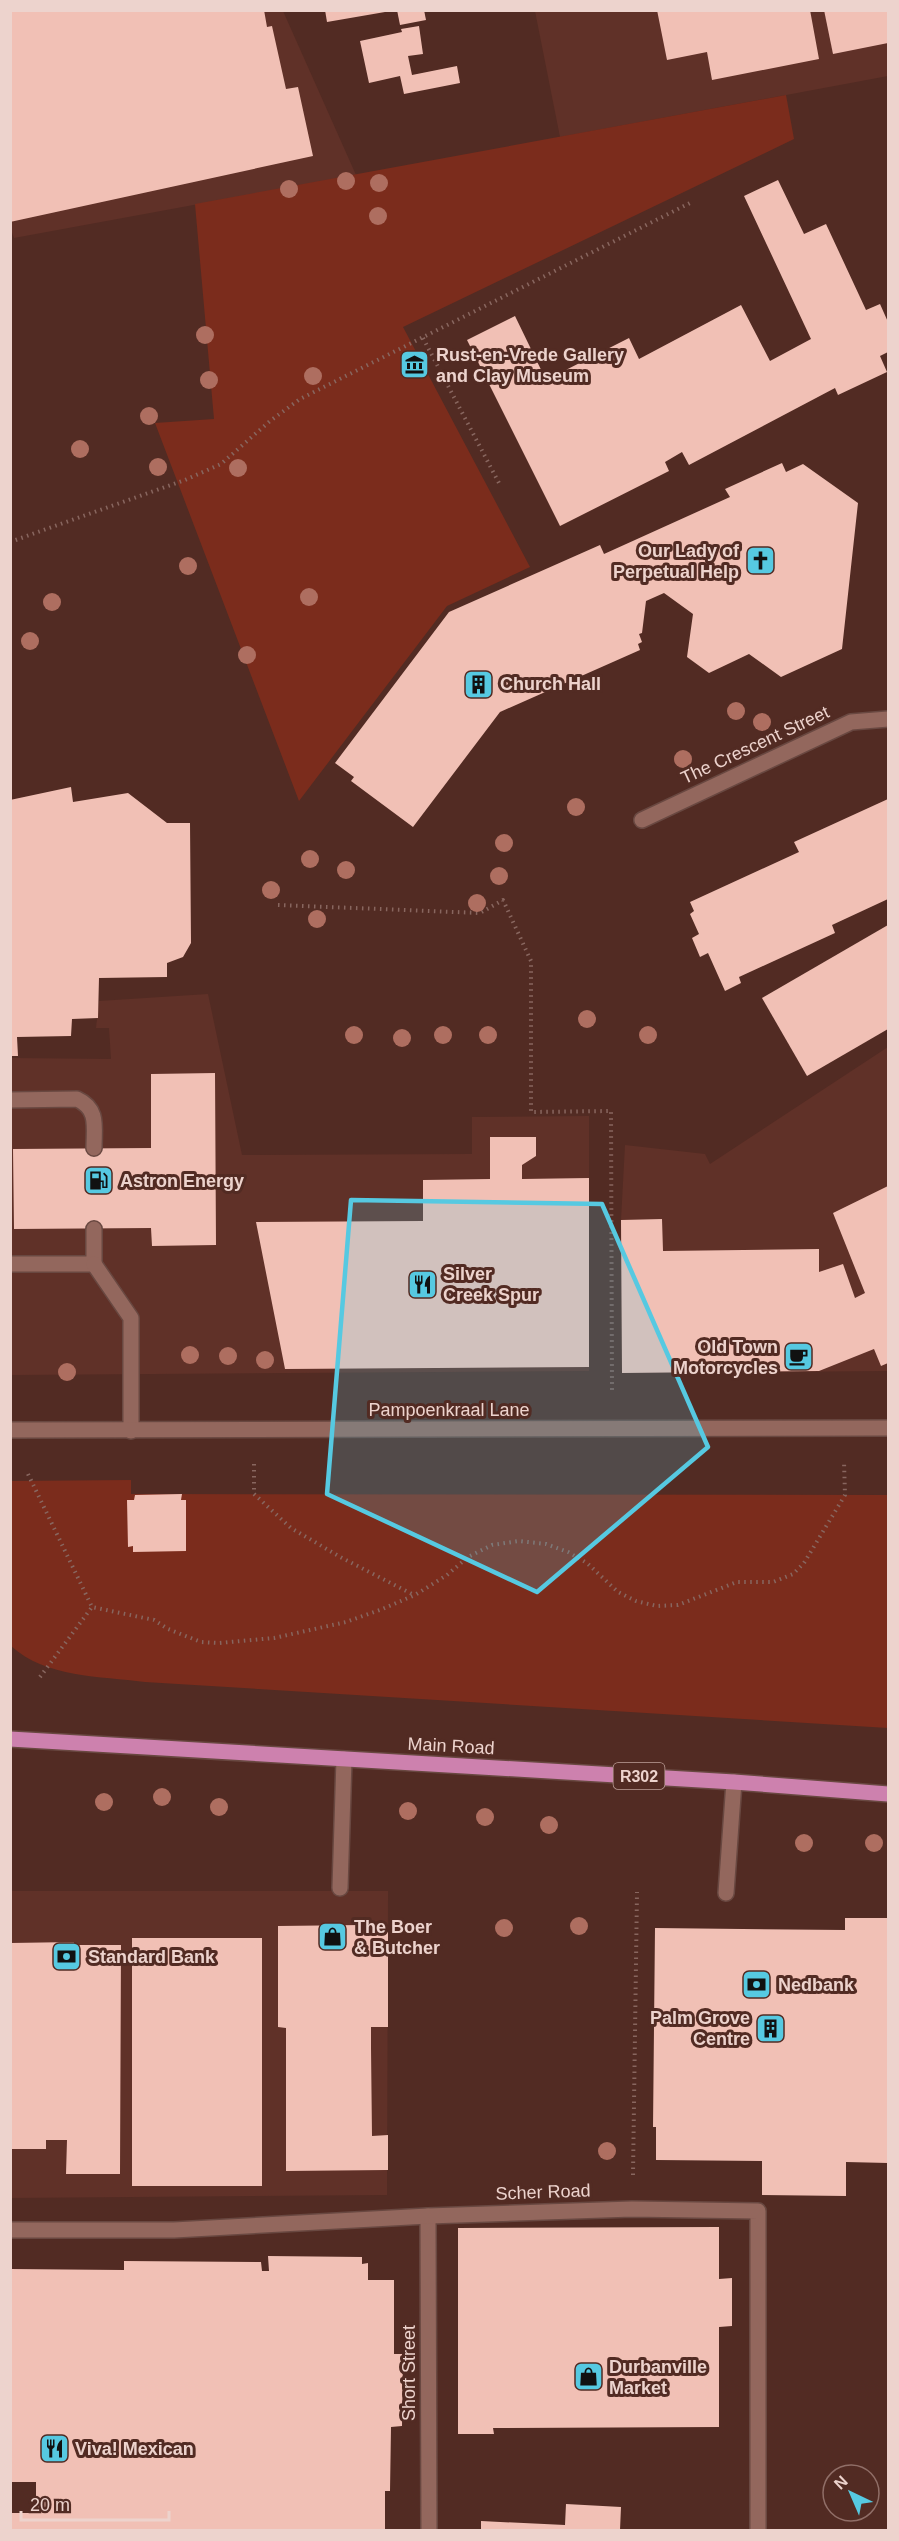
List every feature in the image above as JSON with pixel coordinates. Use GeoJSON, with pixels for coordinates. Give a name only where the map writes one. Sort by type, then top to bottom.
{"type":"FeatureCollection","features":[{"type":"Feature","properties":{"kind":"main road","name":"Main Road"},"geometry":{"type":"LineString","coordinates":[[10,1739],[734,1782],[888,1794]]}},
{"type":"Feature","properties":{"kind":"lane","name":"The Crescent Street"},"geometry":{"type":"LineString","coordinates":[[642,820],[851,722],[888,719]]}},
{"type":"Feature","properties":{"kind":"lane"},"geometry":{"type":"LineString","coordinates":[[10,1100],[76,1099],[85,1103],[94,1115],[94,1148]]}},
{"type":"Feature","properties":{"kind":"lane"},"geometry":{"type":"LineString","coordinates":[[94,1229],[94,1264],[131,1318],[131,1431]]}},
{"type":"Feature","properties":{"kind":"lane"},"geometry":{"type":"LineString","coordinates":[[10,1264],[94,1264]]}},
{"type":"Feature","properties":{"kind":"lane","name":"Pampoenkraal Lane"},"geometry":{"type":"LineString","coordinates":[[10,1430],[888,1428]]}},
{"type":"Feature","properties":{"kind":"lane"},"geometry":{"type":"LineString","coordinates":[[340,1888],[344,1759]]}},
{"type":"Feature","properties":{"kind":"lane"},"geometry":{"type":"LineString","coordinates":[[726,1893],[734,1782]]}},
{"type":"Feature","properties":{"kind":"lane","name":"Scher Road"},"geometry":{"type":"LineString","coordinates":[[10,2230],[174,2230],[632,2208],[758,2211],[758,2530]]}},
{"type":"Feature","properties":{"kind":"lane","name":"Short Street"},"geometry":{"type":"LineString","coordinates":[[428,2216],[429,2530]]}},
{"type":"Feature","properties":{"kind":"path"},"geometry":{"type":"LineString","coordinates":[[10,542],[185,480],[221,464],[270,421],[300,399],[692,202]]}},
{"type":"Feature","properties":{"kind":"path"},"geometry":{"type":"LineString","coordinates":[[423,338],[500,485]]}},
{"type":"Feature","properties":{"kind":"path"},"geometry":{"type":"LineString","coordinates":[[278,905],[480,913],[503,900],[531,961],[531,1112],[611,1111],[612,1429]]}},
{"type":"Feature","properties":{"kind":"path"},"geometry":{"type":"LineString","coordinates":[[92,1607],[154,1620],[184,1636],[201,1641],[219,1643],[274,1638],[346,1622],[415,1595],[447,1575],[468,1557],[492,1545],[519,1541],[546,1544],[568,1552],[587,1563],[618,1592],[636,1601],[657,1606],[678,1605],[737,1582],[773,1582],[784,1579],[804,1563],[845,1495],[843,1428]]}},
{"type":"Feature","properties":{"kind":"path"},"geometry":{"type":"LineString","coordinates":[[253,1430],[254,1494],[291,1528],[342,1558],[415,1595]]}},
{"type":"Feature","properties":{"kind":"path"},"geometry":{"type":"LineString","coordinates":[[28,1474],[92,1607]]}},
{"type":"Feature","properties":{"kind":"path"},"geometry":{"type":"LineString","coordinates":[[40,1677],[92,1607]]}},
{"type":"Feature","properties":{"kind":"path"},"geometry":{"type":"LineString","coordinates":[[632,2208],[637,1892]]}},
{"type":"Feature","properties":{"kind":"highlighted area"},"geometry":{"type":"Polygon","coordinates":[[[351,1200],[602,1204],[708,1447],[537,1592],[327,1494],[351,1200]]]}},
{"type":"Feature","properties":{"kind":"shaded area"},"geometry":{"type":"Polygon","coordinates":[[[11,11],[283,11],[356,175],[14,238],[11,230],[11,11]]]}},
{"type":"Feature","properties":{"kind":"shaded area"},"geometry":{"type":"Polygon","coordinates":[[[535,11],[888,11],[888,76],[560,137],[535,11]]]}},
{"type":"Feature","properties":{"kind":"shaded area"},"geometry":{"type":"Polygon","coordinates":[[[786,95],[794,139],[403,327],[530,567],[447,606],[299,801],[155,423],[214,419],[195,204],[786,95]]]}},
{"type":"Feature","properties":{"kind":"shaded area"},"geometry":{"type":"Polygon","coordinates":[[[208,994],[242,1155],[472,1154],[472,1117],[589,1116],[589,1371],[11,1375],[10,1058],[111,1059],[109,1028],[96,1028],[99,1001],[208,994]]]}},
{"type":"Feature","properties":{"kind":"shaded area"},"geometry":{"type":"Polygon","coordinates":[[[888,1047],[888,1371],[622,1373],[621,1220],[625,1145],[705,1154],[710,1164],[888,1047]]]}},
{"type":"Feature","properties":{"kind":"shaded area"},"geometry":{"type":"Polygon","coordinates":[[[131,1480],[131,1494],[888,1495],[888,1728],[145,1682],[74,1674],[40,1664],[25,1656],[11,1646],[10,1481],[131,1480]]]}},
{"type":"Feature","properties":{"kind":"shaded area"},"geometry":{"type":"Polygon","coordinates":[[[10,1891],[388,1891],[387,2195],[11,2198],[10,1891]]]}},
{"type":"Feature","properties":{"kind":"building"},"geometry":{"type":"Polygon","coordinates":[[[10,10],[264,10],[267,27],[272,26],[286,89],[298,87],[313,156],[10,222],[10,10]]]}},
{"type":"Feature","properties":{"kind":"building"},"geometry":{"type":"Polygon","coordinates":[[[325,10],[385,10],[385,12],[327,22],[325,10]]]}},
{"type":"Feature","properties":{"kind":"building"},"geometry":{"type":"Polygon","coordinates":[[[397,10],[424,10],[426,20],[400,25],[397,10]]]}},
{"type":"Feature","properties":{"kind":"building"},"geometry":{"type":"Polygon","coordinates":[[[657,10],[810,10],[819,59],[712,80],[707,52],[667,60],[657,10]]]}},
{"type":"Feature","properties":{"kind":"building"},"geometry":{"type":"Polygon","coordinates":[[[824,10],[888,10],[888,43],[833,54],[824,10]]]}},
{"type":"Feature","properties":{"kind":"building"},"geometry":{"type":"Polygon","coordinates":[[[419,26],[423,54],[408,56],[412,75],[457,66],[460,83],[404,94],[400,76],[369,83],[360,41],[419,26]]]}},
{"type":"Feature","properties":{"kind":"building"},"geometry":{"type":"Polygon","coordinates":[[[778,180],[804,234],[826,224],[866,310],[880,304],[888,322],[888,352],[880,356],[887,372],[838,395],[835,388],[689,465],[682,452],[665,462],[669,471],[560,526],[467,340],[515,316],[546,380],[629,338],[639,359],[741,305],[770,361],[811,339],[744,196],[778,180]]]}},
{"type":"Feature","properties":{"kind":"building"},"geometry":{"type":"Polygon","coordinates":[[[782,463],[786,472],[803,464],[858,503],[842,649],[781,677],[749,654],[709,673],[687,657],[693,614],[664,593],[646,601],[642,633],[639,634],[642,642],[638,644],[640,650],[500,712],[413,827],[351,781],[354,777],[335,763],[449,612],[600,545],[604,554],[730,497],[725,489],[782,463]]]}},
{"type":"Feature","properties":{"kind":"building"},"geometry":{"type":"Polygon","coordinates":[[[71,787],[73,802],[128,793],[167,823],[190,823],[191,943],[183,957],[167,963],[167,977],[99,978],[98,1018],[72,1019],[71,1036],[17,1037],[18,1056],[10,1056],[10,800],[71,787]]]}},
{"type":"Feature","properties":{"kind":"building"},"geometry":{"type":"Polygon","coordinates":[[[888,799],[888,899],[832,925],[835,933],[739,977],[741,983],[725,991],[708,953],[700,957],[692,938],[699,934],[690,914],[694,911],[690,902],[799,852],[794,842],[888,799]]]}},
{"type":"Feature","properties":{"kind":"building"},"geometry":{"type":"Polygon","coordinates":[[[888,925],[888,1029],[807,1076],[762,998],[888,925]]]}},
{"type":"Feature","properties":{"kind":"building"},"geometry":{"type":"Polygon","coordinates":[[[215,1073],[216,1245],[152,1246],[151,1228],[14,1229],[13,1149],[151,1148],[151,1074],[215,1073]]]}},
{"type":"Feature","properties":{"kind":"building"},"geometry":{"type":"Polygon","coordinates":[[[490,1137],[536,1137],[536,1156],[522,1165],[522,1179],[589,1178],[589,1367],[285,1369],[256,1222],[423,1221],[423,1180],[490,1179],[490,1137]]]}},
{"type":"Feature","properties":{"kind":"building"},"geometry":{"type":"Polygon","coordinates":[[[888,1186],[888,1363],[881,1366],[874,1349],[819,1371],[622,1373],[621,1220],[662,1219],[663,1251],[819,1249],[819,1272],[843,1264],[855,1298],[865,1293],[833,1213],[888,1186]]]}},
{"type":"Feature","properties":{"kind":"building"},"geometry":{"type":"Polygon","coordinates":[[[182,1494],[181,1500],[186,1500],[186,1551],[133,1552],[133,1546],[128,1547],[127,1500],[134,1500],[135,1495],[182,1494]]]}},
{"type":"Feature","properties":{"kind":"building","name":"Palm Grove Centre"},"geometry":{"type":"Polygon","coordinates":[[[845,1918],[888,1918],[888,2163],[846,2162],[846,2196],[762,2195],[762,2161],[656,2160],[656,2127],[653,2127],[655,1928],[845,1930],[845,1918]]]}},
{"type":"Feature","properties":{"kind":"building"},"geometry":{"type":"Polygon","coordinates":[[[361,1925],[361,1930],[388,1931],[388,2027],[371,2027],[371,2048],[372,2136],[388,2135],[388,2170],[286,2171],[286,2028],[278,2027],[278,1926],[361,1925]]]}},
{"type":"Feature","properties":{"kind":"building"},"geometry":{"type":"Polygon","coordinates":[[[132,1938],[262,1938],[262,2186],[132,2186],[132,1938]]]}},
{"type":"Feature","properties":{"kind":"building"},"geometry":{"type":"Polygon","coordinates":[[[74,1942],[74,1945],[121,1945],[120,2174],[66,2174],[67,2140],[46,2140],[46,2149],[10,2149],[10,1943],[74,1942]]]}},
{"type":"Feature","properties":{"kind":"building","name":"Durbanville Market"},"geometry":{"type":"Polygon","coordinates":[[[719,2227],[719,2279],[732,2278],[732,2326],[719,2327],[719,2427],[493,2428],[494,2434],[458,2434],[458,2228],[719,2227]]]}},
{"type":"Feature","properties":{"kind":"building"},"geometry":{"type":"Polygon","coordinates":[[[268,2256],[362,2257],[362,2264],[368,2263],[368,2280],[394,2280],[394,2354],[403,2354],[402,2426],[391,2427],[390,2491],[385,2491],[385,2530],[12,2530],[12,2513],[36,2513],[36,2482],[10,2482],[10,2269],[124,2270],[124,2261],[261,2262],[262,2271],[269,2271],[268,2256]]]}},
{"type":"Feature","properties":{"kind":"building"},"geometry":{"type":"Polygon","coordinates":[[[566,2504],[621,2507],[620,2530],[481,2530],[481,2521],[565,2525],[566,2504]]]}},
{"type":"Feature","properties":{"kind":"place","name":"Rust-en-Vrede Gallery and Clay Museum"},"geometry":{"type":"Point","coordinates":[415,365]}},
{"type":"Feature","properties":{"kind":"place","name":"Our Lady of Perpetual Help"},"geometry":{"type":"Point","coordinates":[760,561]}},
{"type":"Feature","properties":{"kind":"place","name":"Church Hall"},"geometry":{"type":"Point","coordinates":[479,684]}},
{"type":"Feature","properties":{"kind":"place","name":"Astron Energy"},"geometry":{"type":"Point","coordinates":[99,1181]}},
{"type":"Feature","properties":{"kind":"place","name":"Silver Creek Spur"},"geometry":{"type":"Point","coordinates":[422,1284]}},
{"type":"Feature","properties":{"kind":"place","name":"Old Town Motorcycles"},"geometry":{"type":"Point","coordinates":[799,1357]}},
{"type":"Feature","properties":{"kind":"place","name":"The Boer & Butcher"},"geometry":{"type":"Point","coordinates":[333,1937]}},
{"type":"Feature","properties":{"kind":"place","name":"Standard Bank"},"geometry":{"type":"Point","coordinates":[67,1957]}},
{"type":"Feature","properties":{"kind":"place","name":"Nedbank"},"geometry":{"type":"Point","coordinates":[757,1985]}},
{"type":"Feature","properties":{"kind":"place","name":"Palm Grove Centre"},"geometry":{"type":"Point","coordinates":[771,2028]}},
{"type":"Feature","properties":{"kind":"place","name":"Durbanville Market"},"geometry":{"type":"Point","coordinates":[588,2377]}},
{"type":"Feature","properties":{"kind":"place","name":"Viva! Mexican"},"geometry":{"type":"Point","coordinates":[54,2449]}}]}
